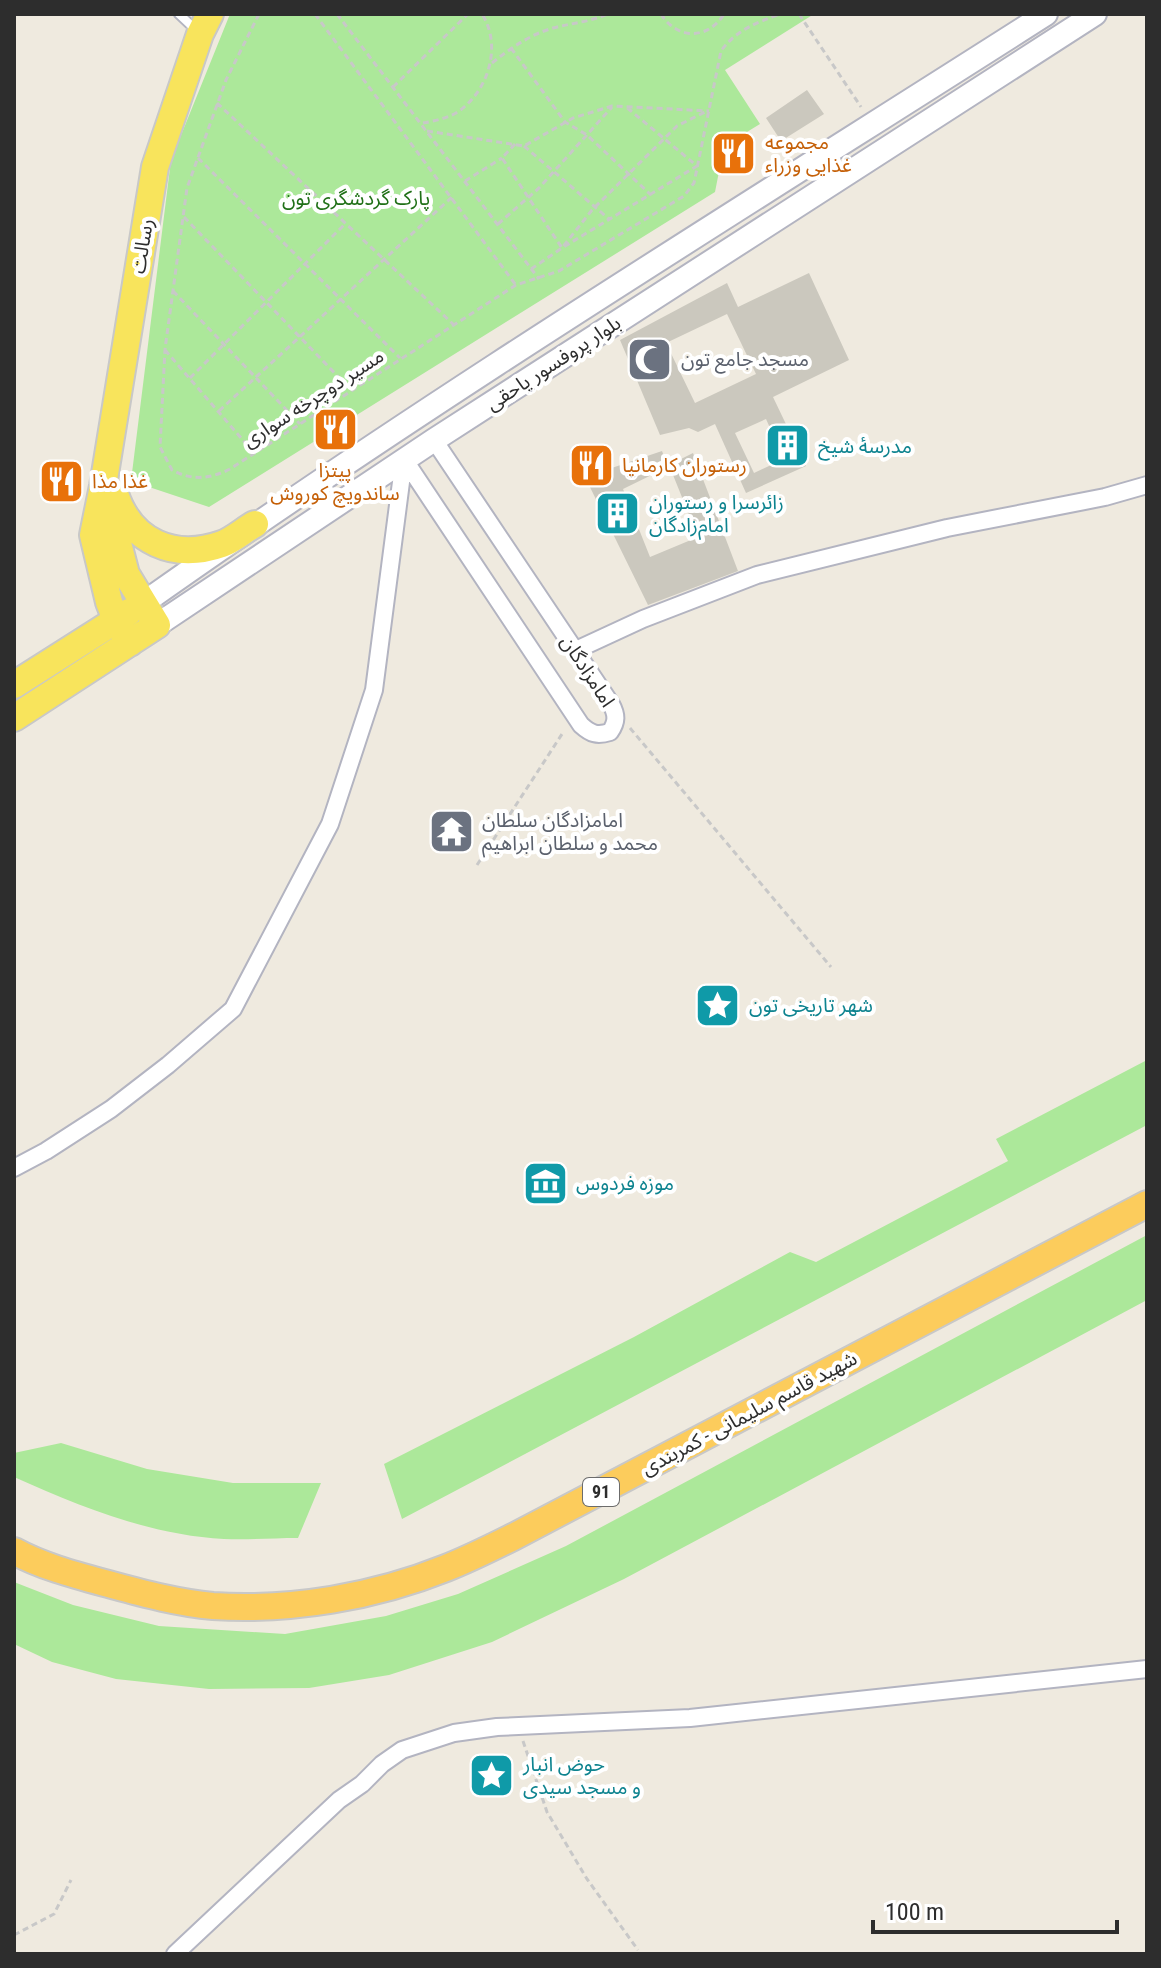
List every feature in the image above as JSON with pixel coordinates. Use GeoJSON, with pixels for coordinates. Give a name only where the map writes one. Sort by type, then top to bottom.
{"type":"FeatureCollection","features":[{"type":"Feature","properties":{"kind":"highway","name":"شهید قاسم سلیمانی - کمربندی"},"geometry":{"type":"LineString","coordinates":[[14,1551],[81,1577],[153,1596],[212,1606],[288,1604],[383,1590],[446,1568],[513,1537],[1147,1204]]}},
{"type":"Feature","properties":{"kind":"main road","name":"بلوار پروفسور یاحقی"},"geometry":{"type":"LineString","coordinates":[[14,718],[130,643],[144,606],[255,524],[557,324],[1046,14]]}},
{"type":"Feature","properties":{"kind":"main road","name":"بلوار پروفسور یاحقی"},"geometry":{"type":"LineString","coordinates":[[14,685],[67,650],[112,611],[144,606],[272,548],[404,459],[1095,14]]}},
{"type":"Feature","properties":{"kind":"main road","name":"رسالت"},"geometry":{"type":"LineString","coordinates":[[130,643],[112,611],[93,535],[155,167],[205,24]]}},
{"type":"Feature","properties":{"kind":"main road","name":"رسالت"},"geometry":{"type":"LineString","coordinates":[[105,477],[120,556],[144,606]]}},
{"type":"Feature","properties":{"kind":"main road"},"geometry":{"type":"LineString","coordinates":[[105,477],[121,510],[139,536],[158,546],[191,549],[223,544],[255,524],[272,548]]}},
{"type":"Feature","properties":{"kind":"main road"},"geometry":{"type":"LineString","coordinates":[[67,650],[88,627],[99,600],[93,535]]}},
{"type":"Feature","properties":{"kind":"street","name":"امامزادگان"},"geometry":{"type":"LineString","coordinates":[[404,459],[574,715],[590,733],[600,735],[610,732],[616,723],[616,711],[434,440]]}},
{"type":"Feature","properties":{"kind":"street"},"geometry":{"type":"LineString","coordinates":[[14,1168],[111,1109],[233,1009],[330,824],[374,690],[404,459]]}},
{"type":"Feature","properties":{"kind":"street"},"geometry":{"type":"LineString","coordinates":[[576,650],[643,619],[757,575],[947,528],[1105,497],[1147,485]]}},
{"type":"Feature","properties":{"kind":"street"},"geometry":{"type":"LineString","coordinates":[[175,1954],[339,1800],[362,1784],[382,1764],[402,1750],[454,1733],[518,1726],[690,1718],[1147,1669]]}},
{"type":"Feature","properties":{"kind":"lane"},"geometry":{"type":"LineString","coordinates":[[179,14],[205,24]]}},
{"type":"Feature","properties":{"kind":"path","name":"مسیر دوچرخه سواری"},"geometry":{"type":"LineString","coordinates":[[259,14],[226,80],[187,188],[165,349],[160,447],[172,470],[182,475],[205,478],[230,469],[516,285],[539,279],[588,256],[684,196],[694,183],[721,51],[729,39],[742,30],[780,14]]}},
{"type":"Feature","properties":{"kind":"path"},"geometry":{"type":"LineString","coordinates":[[315,14],[516,285]]}},
{"type":"Feature","properties":{"kind":"path"},"geometry":{"type":"LineString","coordinates":[[337,14],[539,279]]}},
{"type":"Feature","properties":{"kind":"path"},"geometry":{"type":"LineString","coordinates":[[393,87],[468,14]]}},
{"type":"Feature","properties":{"kind":"path"},"geometry":{"type":"LineString","coordinates":[[421,123],[459,111],[476,93],[491,63],[492,45],[482,14]]}},
{"type":"Feature","properties":{"kind":"path"},"geometry":{"type":"LineString","coordinates":[[491,63],[524,39],[608,14]]}},
{"type":"Feature","properties":{"kind":"path"},"geometry":{"type":"LineString","coordinates":[[661,14],[668,24],[688,34],[710,30],[724,14]]}},
{"type":"Feature","properties":{"kind":"path"},"geometry":{"type":"LineString","coordinates":[[799,14],[873,124]]}},
{"type":"Feature","properties":{"kind":"path"},"geometry":{"type":"LineString","coordinates":[[511,48],[565,122],[587,135],[651,195]]}},
{"type":"Feature","properties":{"kind":"path"},"geometry":{"type":"LineString","coordinates":[[217,103],[453,324]]}},
{"type":"Feature","properties":{"kind":"path"},"geometry":{"type":"LineString","coordinates":[[524,146],[565,122],[612,106],[709,111]]}},
{"type":"Feature","properties":{"kind":"path"},"geometry":{"type":"LineString","coordinates":[[498,224],[554,172],[612,106]]}},
{"type":"Feature","properties":{"kind":"path"},"geometry":{"type":"LineString","coordinates":[[531,269],[697,166],[625,106]]}},
{"type":"Feature","properties":{"kind":"path"},"geometry":{"type":"LineString","coordinates":[[562,248],[595,207],[677,126],[709,111]]}},
{"type":"Feature","properties":{"kind":"path"},"geometry":{"type":"LineString","coordinates":[[426,131],[524,146],[609,219]]}},
{"type":"Feature","properties":{"kind":"path"},"geometry":{"type":"LineString","coordinates":[[465,181],[502,158],[515,144]]}},
{"type":"Feature","properties":{"kind":"path"},"geometry":{"type":"LineString","coordinates":[[198,158],[400,358]]}},
{"type":"Feature","properties":{"kind":"path"},"geometry":{"type":"LineString","coordinates":[[502,158],[562,248]]}},
{"type":"Feature","properties":{"kind":"path"},"geometry":{"type":"LineString","coordinates":[[219,411],[452,197]]}},
{"type":"Feature","properties":{"kind":"path"},"geometry":{"type":"LineString","coordinates":[[183,216],[351,390]]}},
{"type":"Feature","properties":{"kind":"path"},"geometry":{"type":"LineString","coordinates":[[190,378],[345,224]]}},
{"type":"Feature","properties":{"kind":"path"},"geometry":{"type":"LineString","coordinates":[[173,290],[300,424]]}},
{"type":"Feature","properties":{"kind":"path"},"geometry":{"type":"LineString","coordinates":[[165,349],[254,453]]}},
{"type":"Feature","properties":{"kind":"path"},"geometry":{"type":"LineString","coordinates":[[616,711],[831,967]]}},
{"type":"Feature","properties":{"kind":"path"},"geometry":{"type":"LineString","coordinates":[[477,865],[574,715]]}},
{"type":"Feature","properties":{"kind":"path"},"geometry":{"type":"LineString","coordinates":[[518,1726],[547,1812],[587,1879],[638,1950]]}},
{"type":"Feature","properties":{"kind":"path"},"geometry":{"type":"LineString","coordinates":[[14,1935],[54,1914],[71,1880]]}},
{"type":"Feature","properties":{"kind":"green space","name":"پارک گردشگری تون"},"geometry":{"type":"Polygon","coordinates":[[[230,14],[814,14],[725,70],[760,124],[724,146],[715,192],[209,507],[131,481],[171,160],[230,14]]]}},
{"type":"Feature","properties":{"kind":"green space"},"geometry":{"type":"Polygon","coordinates":[[[1147,1060],[1147,1125],[402,1519],[384,1464],[634,1337],[790,1252],[816,1262],[1008,1161],[996,1139],[1147,1060]]]}},
{"type":"Feature","properties":{"kind":"green space"},"geometry":{"type":"Polygon","coordinates":[[[1147,1235],[1147,1300],[624,1579],[492,1642],[389,1675],[309,1688],[209,1689],[116,1679],[52,1662],[14,1644],[14,1582],[73,1605],[159,1626],[285,1634],[386,1616],[458,1594],[566,1546],[1147,1235]]]}},
{"type":"Feature","properties":{"kind":"green space"},"geometry":{"type":"Polygon","coordinates":[[[61,1443],[147,1469],[233,1483],[321,1483],[298,1538],[233,1539],[169,1532],[116,1518],[14,1477],[14,1453],[61,1443]]]}},
{"type":"Feature","properties":{"kind":"building"},"geometry":{"type":"Polygon","coordinates":[[[807,90],[824,114],[781,141],[766,118],[807,90]]]}},
{"type":"Feature","properties":{"kind":"building"},"geometry":{"type":"Polygon","coordinates":[[[809,273],[849,360],[773,397],[806,466],[746,493],[715,424],[698,432],[689,428],[660,435],[620,340],[727,283],[738,307],[809,273]],[[727,314],[666,343],[695,403],[756,374],[727,314]],[[766,419],[735,433],[754,473],[784,459],[766,419]]]}},
{"type":"Feature","properties":{"kind":"building","name":"زائرسرا و رستوران امام‌زادگان"},"geometry":{"type":"Polygon","coordinates":[[[662,451],[668,467],[623,489],[650,557],[698,537],[669,465],[693,453],[738,571],[648,605],[585,477],[662,451]]]}},
{"type":"Feature","properties":{"kind":"place","name":"مجموعه غذایی وزراء"},"geometry":{"type":"Point","coordinates":[734,154]}},
{"type":"Feature","properties":{"kind":"place","name":"مسجد جامع تون"},"geometry":{"type":"Point","coordinates":[650,359]}},
{"type":"Feature","properties":{"kind":"place","name":"پيتزا ساندویچ کوروش"},"geometry":{"type":"Point","coordinates":[335,430]}},
{"type":"Feature","properties":{"kind":"place","name":"مدرسهٔ شیخ"},"geometry":{"type":"Point","coordinates":[787,446]}},
{"type":"Feature","properties":{"kind":"place","name":"رستوران کارمانیا"},"geometry":{"type":"Point","coordinates":[591,465]}},
{"type":"Feature","properties":{"kind":"place","name":"غذا مذا"},"geometry":{"type":"Point","coordinates":[61,481]}},
{"type":"Feature","properties":{"kind":"place","name":"زائرسرا و رستوران امام‌زادگان"},"geometry":{"type":"Point","coordinates":[618,513]}},
{"type":"Feature","properties":{"kind":"place","name":"امامزادگان سلطان محمد و سلطان ابراهیم"},"geometry":{"type":"Point","coordinates":[451,832]}},
{"type":"Feature","properties":{"kind":"place","name":"شهر تاریخی تون"},"geometry":{"type":"Point","coordinates":[718,1005]}},
{"type":"Feature","properties":{"kind":"place","name":"موزه فردوس"},"geometry":{"type":"Point","coordinates":[545,1183]}},
{"type":"Feature","properties":{"kind":"place","name":"حوض انبار و مسجد سیدی"},"geometry":{"type":"Point","coordinates":[492,1776]}}]}
